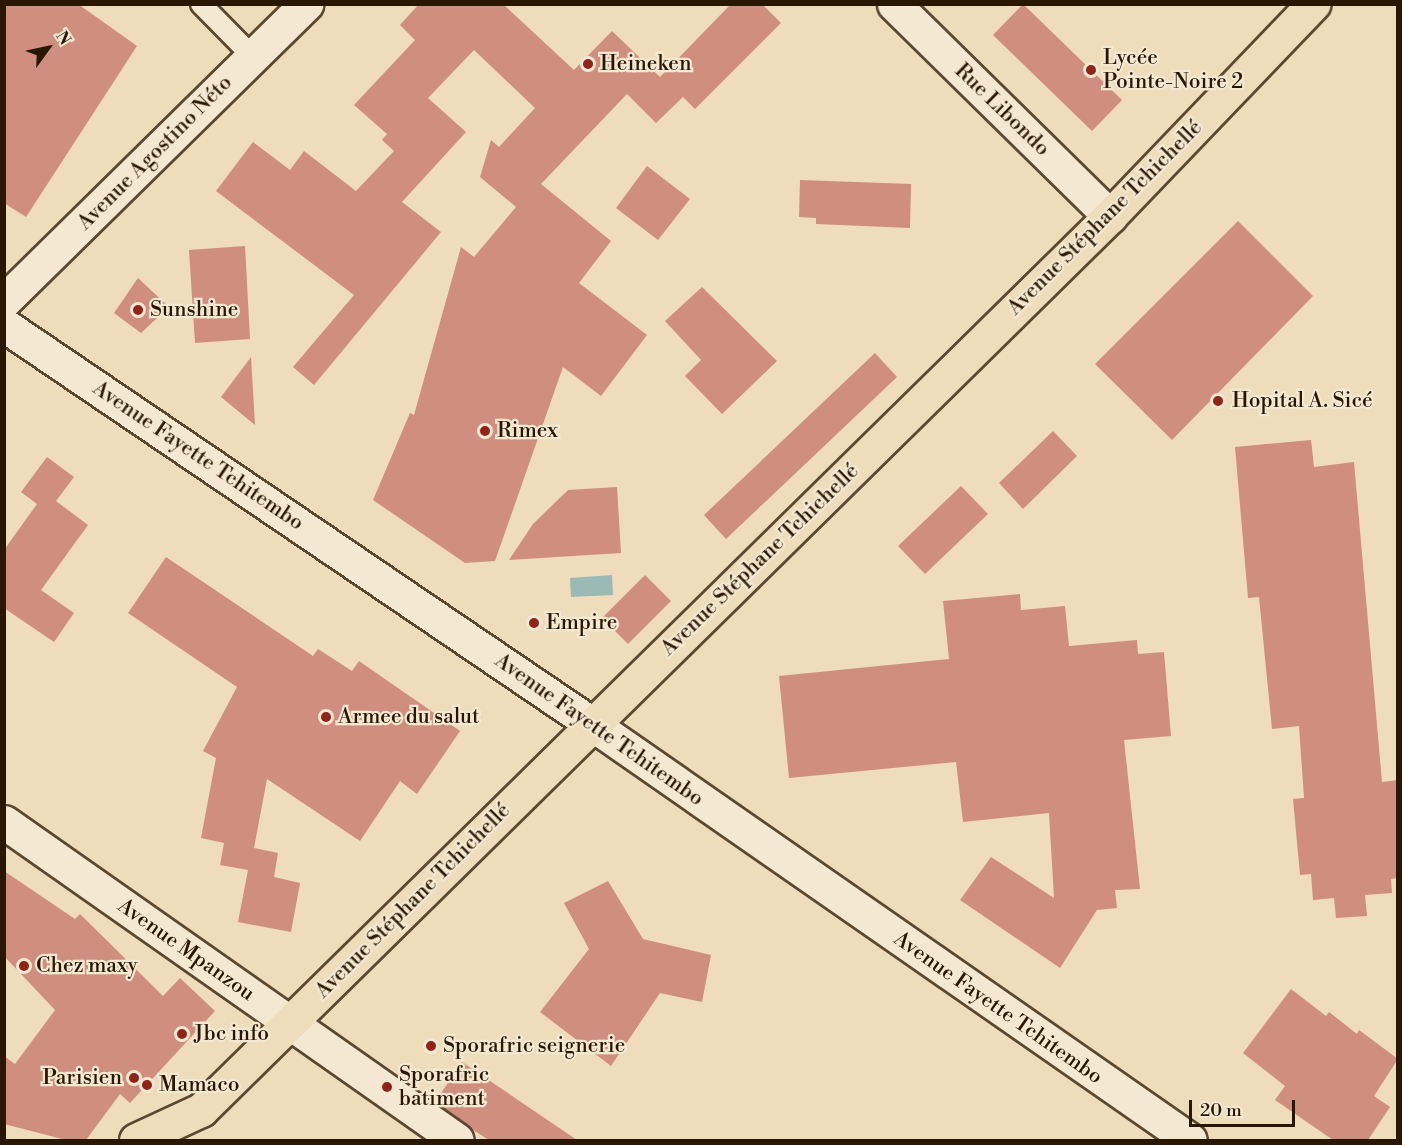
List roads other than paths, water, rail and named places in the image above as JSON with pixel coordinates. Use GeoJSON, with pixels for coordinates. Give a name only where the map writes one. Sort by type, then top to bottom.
{"type":"FeatureCollection","features":[{"type":"Feature","properties":{"kind":"highway","name":"Avenue Stéphane Tchichellé"},"geometry":{"type":"LineString","coordinates":[[136,1140],[201,1110],[1110,216],[1313,4]]}},
{"type":"Feature","properties":{"kind":"highway","name":"Avenue Stéphane Tchichellé"},"geometry":{"type":"LineString","coordinates":[[187,1140],[201,1110]]}},
{"type":"Feature","properties":{"kind":"street","name":"Avenue Agostino Néto"},"geometry":{"type":"LineString","coordinates":[[4,301],[306,4]]}},
{"type":"Feature","properties":{"kind":"street","name":"Rue Libondo"},"geometry":{"type":"LineString","coordinates":[[894,4],[1110,216]]}},
{"type":"Feature","properties":{"kind":"street","name":"Avenue Fayette Tchitembo"},"geometry":{"type":"LineString","coordinates":[[4,325],[592,724],[1190,1140]]}},
{"type":"Feature","properties":{"kind":"street","name":"Avenue Mpanzou"},"geometry":{"type":"LineString","coordinates":[[4,822],[457,1140]]}},
{"type":"Feature","properties":{"kind":"lane"},"geometry":{"type":"LineString","coordinates":[[201,4],[253,57]]}},
{"type":"Feature","properties":{"kind":"water"},"geometry":{"type":"Polygon","coordinates":[[[612,575],[613,595],[571,597],[570,578],[612,575]]]}},
{"type":"Feature","properties":{"kind":"place","name":"Heineken"},"geometry":{"type":"Point","coordinates":[588,64]}},
{"type":"Feature","properties":{"kind":"place","name":"Lycée Pointe-Noire 2"},"geometry":{"type":"Point","coordinates":[1091,70]}},
{"type":"Feature","properties":{"kind":"place","name":"Sunshine"},"geometry":{"type":"Point","coordinates":[138,310]}},
{"type":"Feature","properties":{"kind":"place","name":"Hopital A. Sicé"},"geometry":{"type":"Point","coordinates":[1218,401]}},
{"type":"Feature","properties":{"kind":"place","name":"Rimex"},"geometry":{"type":"Point","coordinates":[485,431]}},
{"type":"Feature","properties":{"kind":"place","name":"Empire"},"geometry":{"type":"Point","coordinates":[534,623]}},
{"type":"Feature","properties":{"kind":"place","name":"Armee du salut"},"geometry":{"type":"Point","coordinates":[326,717]}},
{"type":"Feature","properties":{"kind":"place","name":"Chez maxy"},"geometry":{"type":"Point","coordinates":[24,966]}},
{"type":"Feature","properties":{"kind":"place","name":"Jbc info"},"geometry":{"type":"Point","coordinates":[182,1034]}},
{"type":"Feature","properties":{"kind":"place","name":"Sporafric seignerie"},"geometry":{"type":"Point","coordinates":[431,1046]}},
{"type":"Feature","properties":{"kind":"place","name":"Parisien"},"geometry":{"type":"Point","coordinates":[134,1078]}},
{"type":"Feature","properties":{"kind":"place","name":"Mamaco"},"geometry":{"type":"Point","coordinates":[147,1085]}},
{"type":"Feature","properties":{"kind":"place","name":"Sporafric batiment"},"geometry":{"type":"Point","coordinates":[387,1087]}}]}
